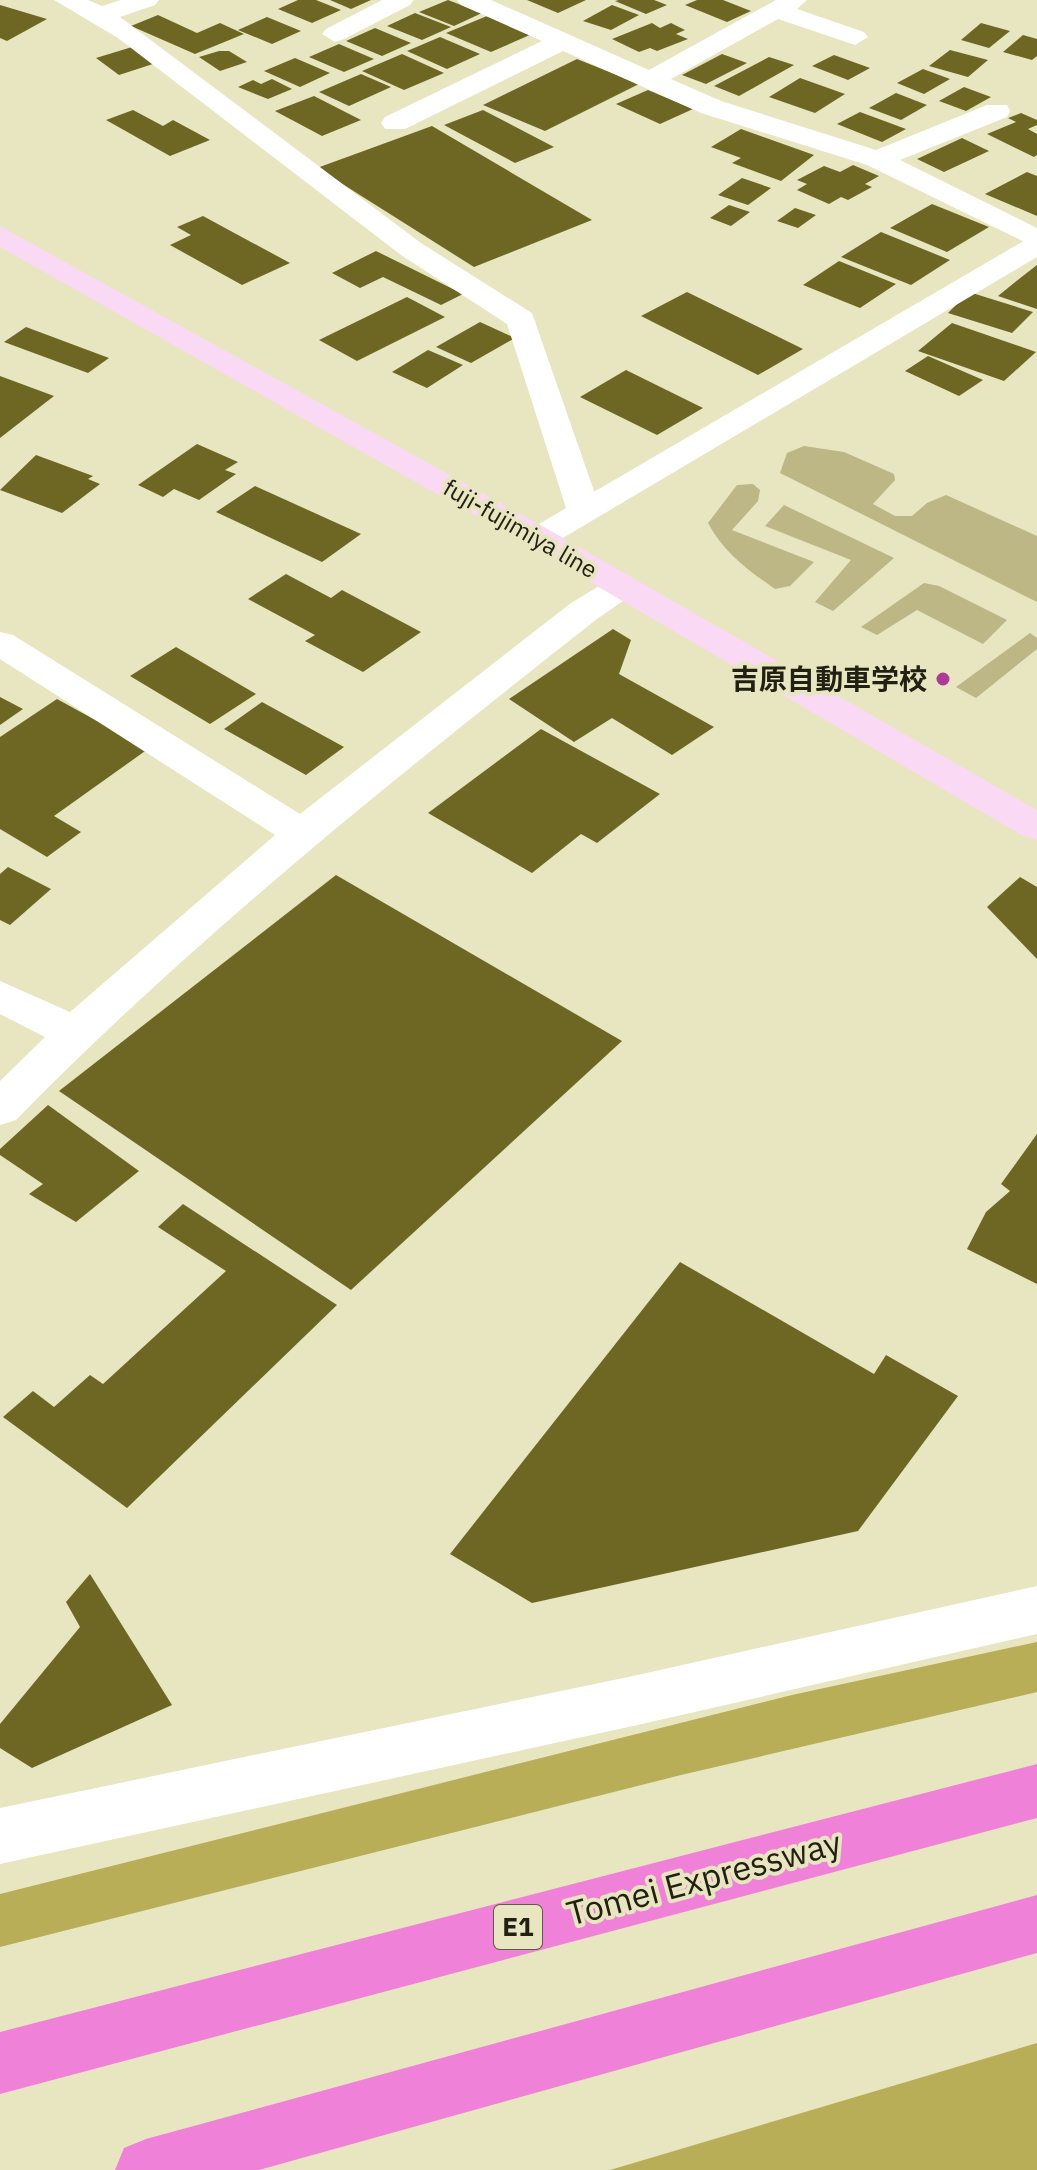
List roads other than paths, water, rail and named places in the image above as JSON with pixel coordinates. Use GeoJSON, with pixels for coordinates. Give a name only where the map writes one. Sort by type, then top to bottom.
{"type":"FeatureCollection","features":[{"type":"Feature","properties":{"kind":"highway","name":"Tomei Expressway"},"geometry":{"type":"LineString","coordinates":[[0,2063],[1037,1791]]}},
{"type":"Feature","properties":{"kind":"highway"},"geometry":{"type":"LineString","coordinates":[[146,2170],[1037,1924]]}},
{"type":"Feature","properties":{"kind":"main road","name":"fuji-fujimiya line"},"geometry":{"type":"LineString","coordinates":[[0,235],[539,538],[1037,827]]}},
{"type":"Feature","properties":{"kind":"street"},"geometry":{"type":"LineString","coordinates":[[67,0],[101,15],[411,249],[521,319],[584,511]]}},
{"type":"Feature","properties":{"kind":"street"},"geometry":{"type":"LineString","coordinates":[[101,15],[146,0]]}},
{"type":"Feature","properties":{"kind":"street"},"geometry":{"type":"LineString","coordinates":[[335,34],[401,0]]}},
{"type":"Feature","properties":{"kind":"street"},"geometry":{"type":"LineString","coordinates":[[487,3],[563,41],[711,107],[877,159],[1037,242]]}},
{"type":"Feature","properties":{"kind":"street"},"geometry":{"type":"LineString","coordinates":[[650,80],[785,5],[855,37]]}},
{"type":"Feature","properties":{"kind":"street"},"geometry":{"type":"LineString","coordinates":[[395,123],[563,41]]}},
{"type":"Feature","properties":{"kind":"street"},"geometry":{"type":"LineString","coordinates":[[877,159],[997,111]]}},
{"type":"Feature","properties":{"kind":"street"},"geometry":{"type":"LineString","coordinates":[[539,538],[1037,242]]}},
{"type":"Feature","properties":{"kind":"street"},"geometry":{"type":"LineString","coordinates":[[0,1108],[73,1032],[301,833],[584,611],[621,587]]}},
{"type":"Feature","properties":{"kind":"street"},"geometry":{"type":"LineString","coordinates":[[0,643],[301,833]]}},
{"type":"Feature","properties":{"kind":"street"},"geometry":{"type":"LineString","coordinates":[[0,996],[73,1032]]}},
{"type":"Feature","properties":{"kind":"street"},"geometry":{"type":"LineString","coordinates":[[0,1836],[633,1701],[1037,1610]]}},
{"type":"Feature","properties":{"kind":"place","name":"吉原自動車学校"},"geometry":{"type":"Point","coordinates":[943,679]}}]}
